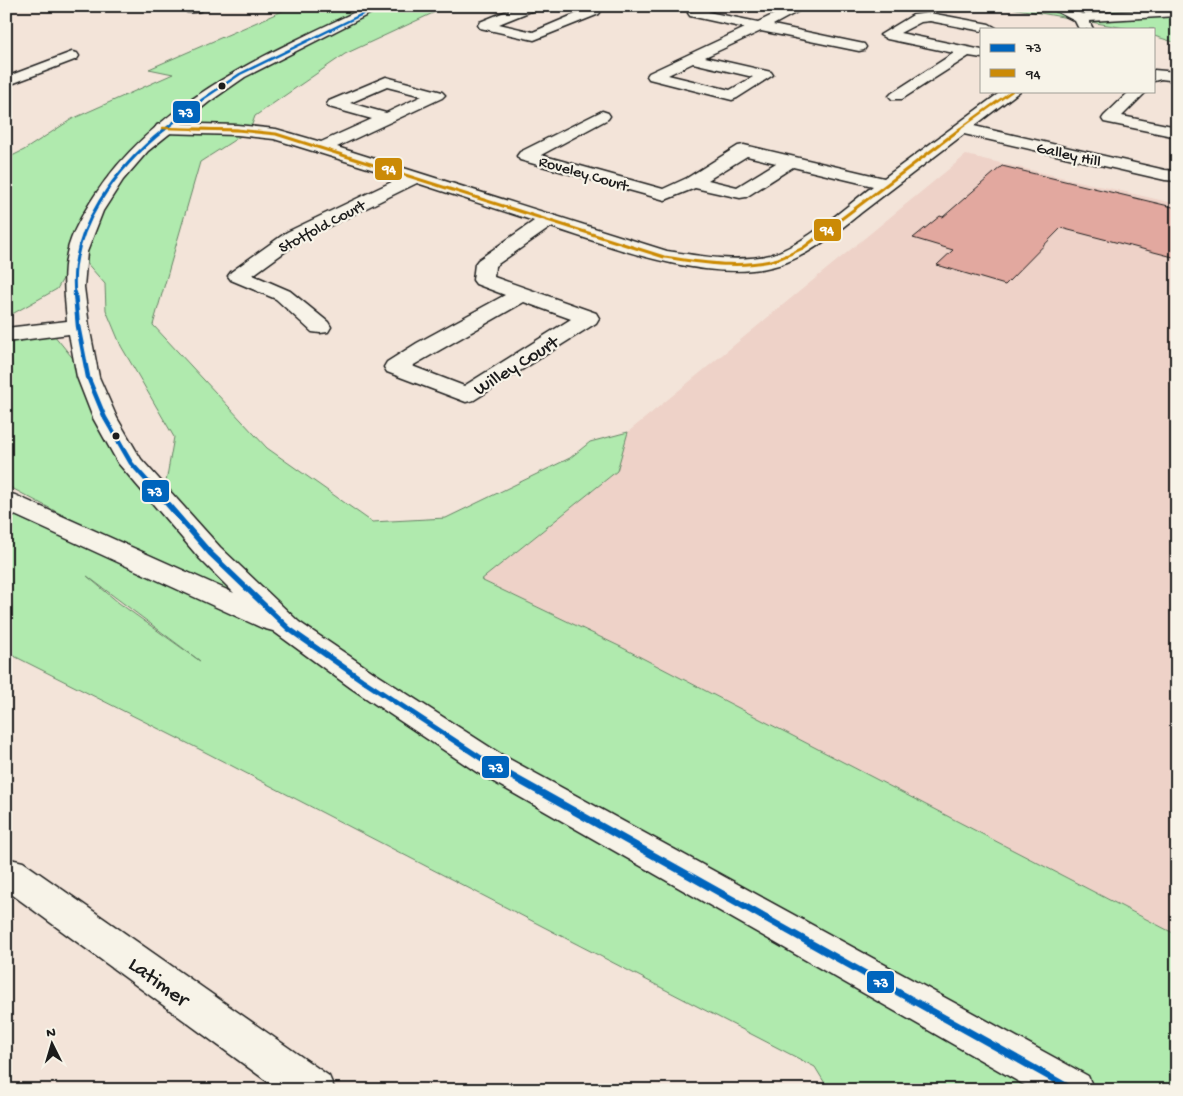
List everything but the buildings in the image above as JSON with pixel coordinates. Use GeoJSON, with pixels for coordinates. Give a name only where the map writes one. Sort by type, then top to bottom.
{"type":"FeatureCollection","features":[{"type":"Feature","properties":{"kind":"street"},"geometry":{"type":"LineString","coordinates":[[289,629],[210,553],[131,463],[105,418],[88,377],[77,319],[74,287],[77,252],[94,211],[116,177],[142,147],[164,128],[240,74],[379,6]]}},
{"type":"Feature","properties":{"kind":"street"},"geometry":{"type":"LineString","coordinates":[[531,6],[485,25],[534,36],[594,11],[571,6]]}},
{"type":"Feature","properties":{"kind":"street"},"geometry":{"type":"LineString","coordinates":[[689,58],[766,75],[732,95],[654,76],[689,58],[802,6]]}},
{"type":"Feature","properties":{"kind":"street"},"geometry":{"type":"LineString","coordinates":[[1052,6],[1083,23],[1137,13],[1177,12]]}},
{"type":"Feature","properties":{"kind":"street"},"geometry":{"type":"LineString","coordinates":[[681,20],[702,10],[761,26],[859,47]]}},
{"type":"Feature","properties":{"kind":"street"},"geometry":{"type":"LineString","coordinates":[[980,54],[886,35],[918,18],[930,17],[989,28]]}},
{"type":"Feature","properties":{"kind":"street"},"geometry":{"type":"LineString","coordinates":[[897,96],[962,50],[980,35]]}},
{"type":"Feature","properties":{"kind":"street"},"geometry":{"type":"LineString","coordinates":[[7,81],[72,56]]}},
{"type":"Feature","properties":{"kind":"street"},"geometry":{"type":"LineString","coordinates":[[1156,76],[1158,74],[1177,78]]}},
{"type":"Feature","properties":{"kind":"street"},"geometry":{"type":"LineString","coordinates":[[322,148],[437,95],[386,82],[335,104],[387,118]]}},
{"type":"Feature","properties":{"kind":"street"},"geometry":{"type":"LineString","coordinates":[[164,128],[238,130],[276,134],[664,258],[715,264],[753,264],[778,259],[803,248],[1011,92]]}},
{"type":"Feature","properties":{"kind":"street"},"geometry":{"type":"LineString","coordinates":[[1138,92],[1110,119],[1177,132]]}},
{"type":"Feature","properties":{"kind":"street","name":"Roveley Court"},"geometry":{"type":"LineString","coordinates":[[602,116],[526,156],[665,195],[693,182],[744,150],[886,184]]}},
{"type":"Feature","properties":{"kind":"street","name":"Galley Hill"},"geometry":{"type":"LineString","coordinates":[[961,128],[1177,176]]}},
{"type":"Feature","properties":{"kind":"street"},"geometry":{"type":"LineString","coordinates":[[693,182],[740,193],[791,161]]}},
{"type":"Feature","properties":{"kind":"street","name":"Stotfold Court"},"geometry":{"type":"LineString","coordinates":[[320,327],[283,295],[238,276],[294,236],[415,177]]}},
{"type":"Feature","properties":{"kind":"street","name":"Willey Court"},"geometry":{"type":"LineString","coordinates":[[520,295],[425,348],[396,367],[466,395],[588,318],[520,295],[484,280],[485,264],[549,220]]}},
{"type":"Feature","properties":{"kind":"street"},"geometry":{"type":"LineString","coordinates":[[6,321],[77,319]]}},
{"type":"Feature","properties":{"kind":"street"},"geometry":{"type":"LineString","coordinates":[[6,335],[77,319]]}},
{"type":"Feature","properties":{"kind":"street"},"geometry":{"type":"LineString","coordinates":[[16,506],[289,629],[490,764],[1074,1089]]}},
{"type":"Feature","properties":{"kind":"street","name":"Latimer"},"geometry":{"type":"LineString","coordinates":[[6,873],[10,873],[314,1090]]}},
{"type":"Feature","properties":{"kind":"shaded area"},"geometry":{"type":"Polygon","coordinates":[[[966,155],[1177,204],[1177,935],[621,647],[481,580],[617,471],[628,432],[966,155]]]}},
{"type":"Feature","properties":{"kind":"green space"},"geometry":{"type":"Polygon","coordinates":[[[294,6],[448,6],[345,54],[255,116],[250,130],[200,162],[153,325],[267,448],[372,522],[446,518],[570,458],[590,442],[628,432],[617,471],[481,580],[621,647],[1177,935],[1177,1090],[829,1090],[815,1067],[205,752],[6,652],[6,512],[137,570],[284,626],[177,567],[72,520],[6,485],[6,341],[54,335],[88,377],[163,499],[174,437],[121,346],[106,310],[105,284],[78,253],[57,289],[14,313],[6,315],[6,159],[24,150],[72,119],[173,74],[149,69],[294,6]],[[87,576],[119,603],[200,661],[87,576]]]}},
{"type":"Feature","properties":{"kind":"green space"},"geometry":{"type":"Polygon","coordinates":[[[1001,6],[1123,6],[1177,18],[1177,43],[1156,37],[1156,28],[1124,28],[1001,6]]]}},
{"type":"Feature","properties":{"kind":"transit line","name":"73"},"geometry":{"type":"LineString","coordinates":[[379,6],[240,74],[203,99],[142,147],[116,177],[94,211],[77,252],[74,287],[78,326],[88,377],[105,418],[131,463],[210,553],[289,629],[362,680],[490,764],[1073,1090]]}},
{"type":"Feature","properties":{"kind":"transit line","name":"94"},"geometry":{"type":"LineString","coordinates":[[163,128],[237,130],[276,134],[664,257],[715,264],[753,264],[778,259],[803,248],[1011,92]]}}]}
